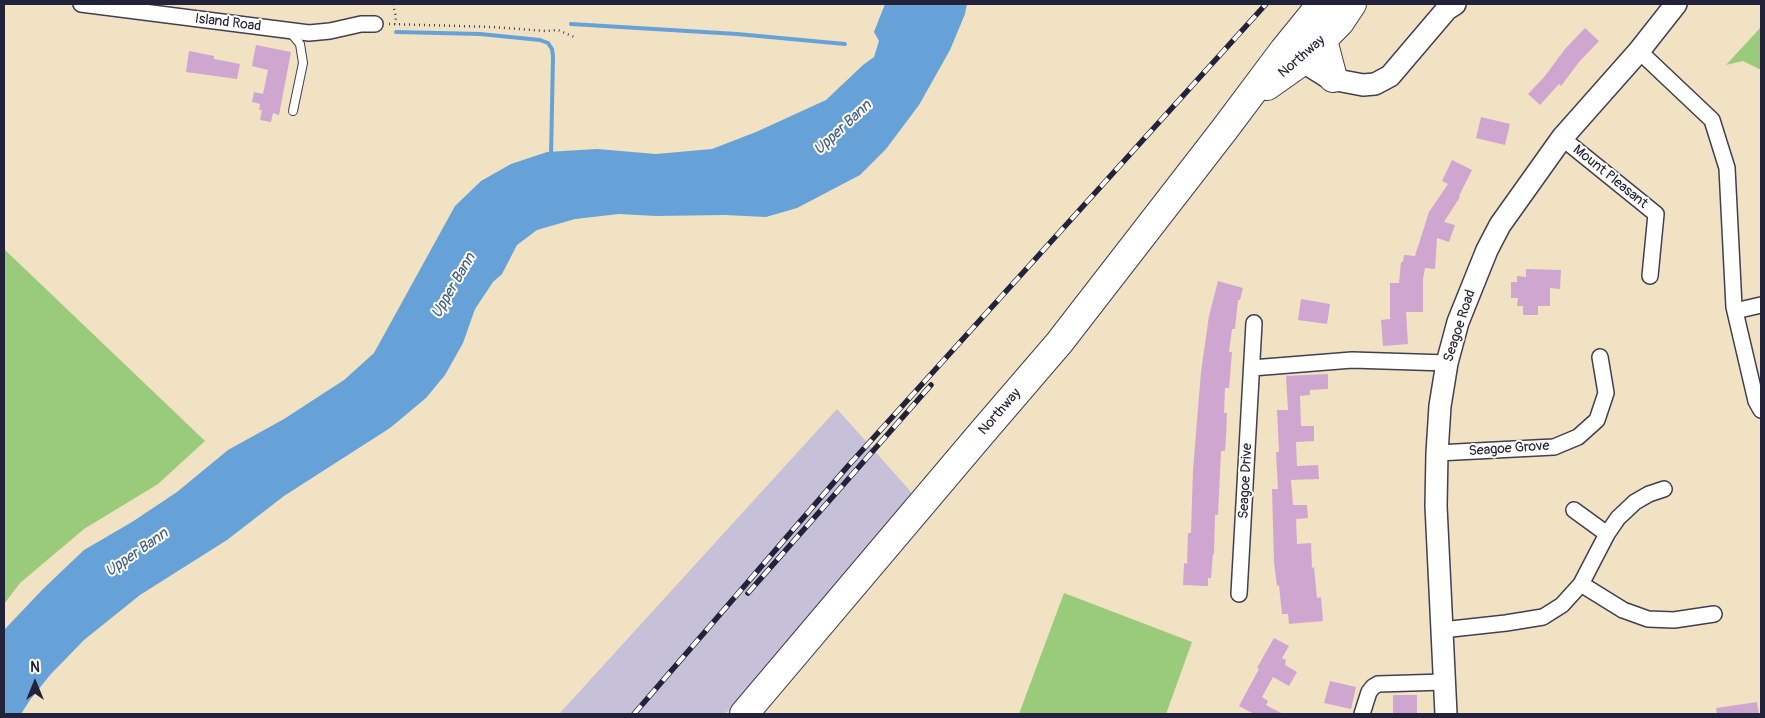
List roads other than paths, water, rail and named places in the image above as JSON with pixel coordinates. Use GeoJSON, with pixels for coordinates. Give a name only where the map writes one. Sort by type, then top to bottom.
{"type":"FeatureCollection","features":[{"type":"Feature","properties":{"kind":"highway","name":"Northway"},"geometry":{"type":"LineString","coordinates":[[1292,55],[1314,13],[1325,4]]}},
{"type":"Feature","properties":{"kind":"highway","name":"Northway"},"geometry":{"type":"LineString","coordinates":[[744,714],[1059,343],[1251,93],[1292,55],[1323,40],[1340,22],[1352,4]]}},
{"type":"Feature","properties":{"kind":"highway"},"geometry":{"type":"LineString","coordinates":[[1323,40],[1333,78]]}},
{"type":"Feature","properties":{"kind":"main road"},"geometry":{"type":"LineString","coordinates":[[1292,55],[1333,78],[1363,85],[1375,84],[1390,76],[1447,9],[1455,4]]}},
{"type":"Feature","properties":{"kind":"main road","name":"Seagoe Road"},"geometry":{"type":"LineString","coordinates":[[1446,714],[1436,506],[1437,453],[1440,406],[1447,363],[1458,322],[1487,250],[1500,225],[1562,138],[1639,51],[1672,7]]}},
{"type":"Feature","properties":{"kind":"street","name":"Island Road"},"geometry":{"type":"LineString","coordinates":[[80,4],[308,32],[330,31],[374,24]]}},
{"type":"Feature","properties":{"kind":"street"},"geometry":{"type":"LineString","coordinates":[[1639,51],[1712,120],[1727,168],[1735,311],[1756,401],[1761,410]]}},
{"type":"Feature","properties":{"kind":"street","name":"Mount Pleasant"},"geometry":{"type":"LineString","coordinates":[[1562,138],[1656,214],[1650,276]]}},
{"type":"Feature","properties":{"kind":"street"},"geometry":{"type":"LineString","coordinates":[[1735,311],[1761,305]]}},
{"type":"Feature","properties":{"kind":"street","name":"Seagoe Drive"},"geometry":{"type":"LineString","coordinates":[[1240,594],[1254,323]]}},
{"type":"Feature","properties":{"kind":"street","name":"Seagoe Grove"},"geometry":{"type":"LineString","coordinates":[[1437,453],[1554,447],[1578,437],[1597,420],[1606,393],[1600,357]]}},
{"type":"Feature","properties":{"kind":"street"},"geometry":{"type":"LineString","coordinates":[[1252,368],[1352,360],[1447,363]]}},
{"type":"Feature","properties":{"kind":"street"},"geometry":{"type":"LineString","coordinates":[[1442,630],[1542,617],[1562,605],[1581,584],[1607,534],[1618,518],[1635,502],[1649,494],[1664,489]]}},
{"type":"Feature","properties":{"kind":"street"},"geometry":{"type":"LineString","coordinates":[[1574,510],[1607,534]]}},
{"type":"Feature","properties":{"kind":"street"},"geometry":{"type":"LineString","coordinates":[[1581,584],[1622,610],[1648,619],[1674,620],[1714,614]]}},
{"type":"Feature","properties":{"kind":"street"},"geometry":{"type":"LineString","coordinates":[[1362,714],[1369,692],[1378,684],[1444,682]]}},
{"type":"Feature","properties":{"kind":"lane"},"geometry":{"type":"LineString","coordinates":[[289,30],[300,44],[303,63],[293,111]]}},
{"type":"Feature","properties":{"kind":"water","name":"Upper Bann"},"geometry":{"type":"Polygon","coordinates":[[[885,4],[967,4],[965,14],[950,50],[919,105],[886,149],[860,175],[797,208],[766,217],[619,214],[575,219],[537,230],[517,245],[502,274],[493,282],[475,309],[463,343],[445,375],[426,398],[390,428],[284,496],[227,540],[140,595],[84,640],[50,675],[21,714],[4,714],[4,630],[84,550],[132,522],[177,492],[228,450],[284,419],[344,380],[374,353],[455,206],[481,181],[511,164],[547,152],[597,149],[656,154],[712,149],[756,132],[826,100],[874,57],[879,41],[874,32],[885,4]]]}},
{"type":"Feature","properties":{"kind":"waterway"},"geometry":{"type":"LineString","coordinates":[[571,24],[737,34],[845,44]]}},
{"type":"Feature","properties":{"kind":"waterway"},"geometry":{"type":"LineString","coordinates":[[396,32],[480,34],[540,40],[548,43],[552,49],[553,56],[551,157]]}},
{"type":"Feature","properties":{"kind":"railway"},"geometry":{"type":"LineString","coordinates":[[634,714],[848,466],[1266,4]]}},
{"type":"Feature","properties":{"kind":"railway"},"geometry":{"type":"LineString","coordinates":[[748,593],[931,385]]}}]}
